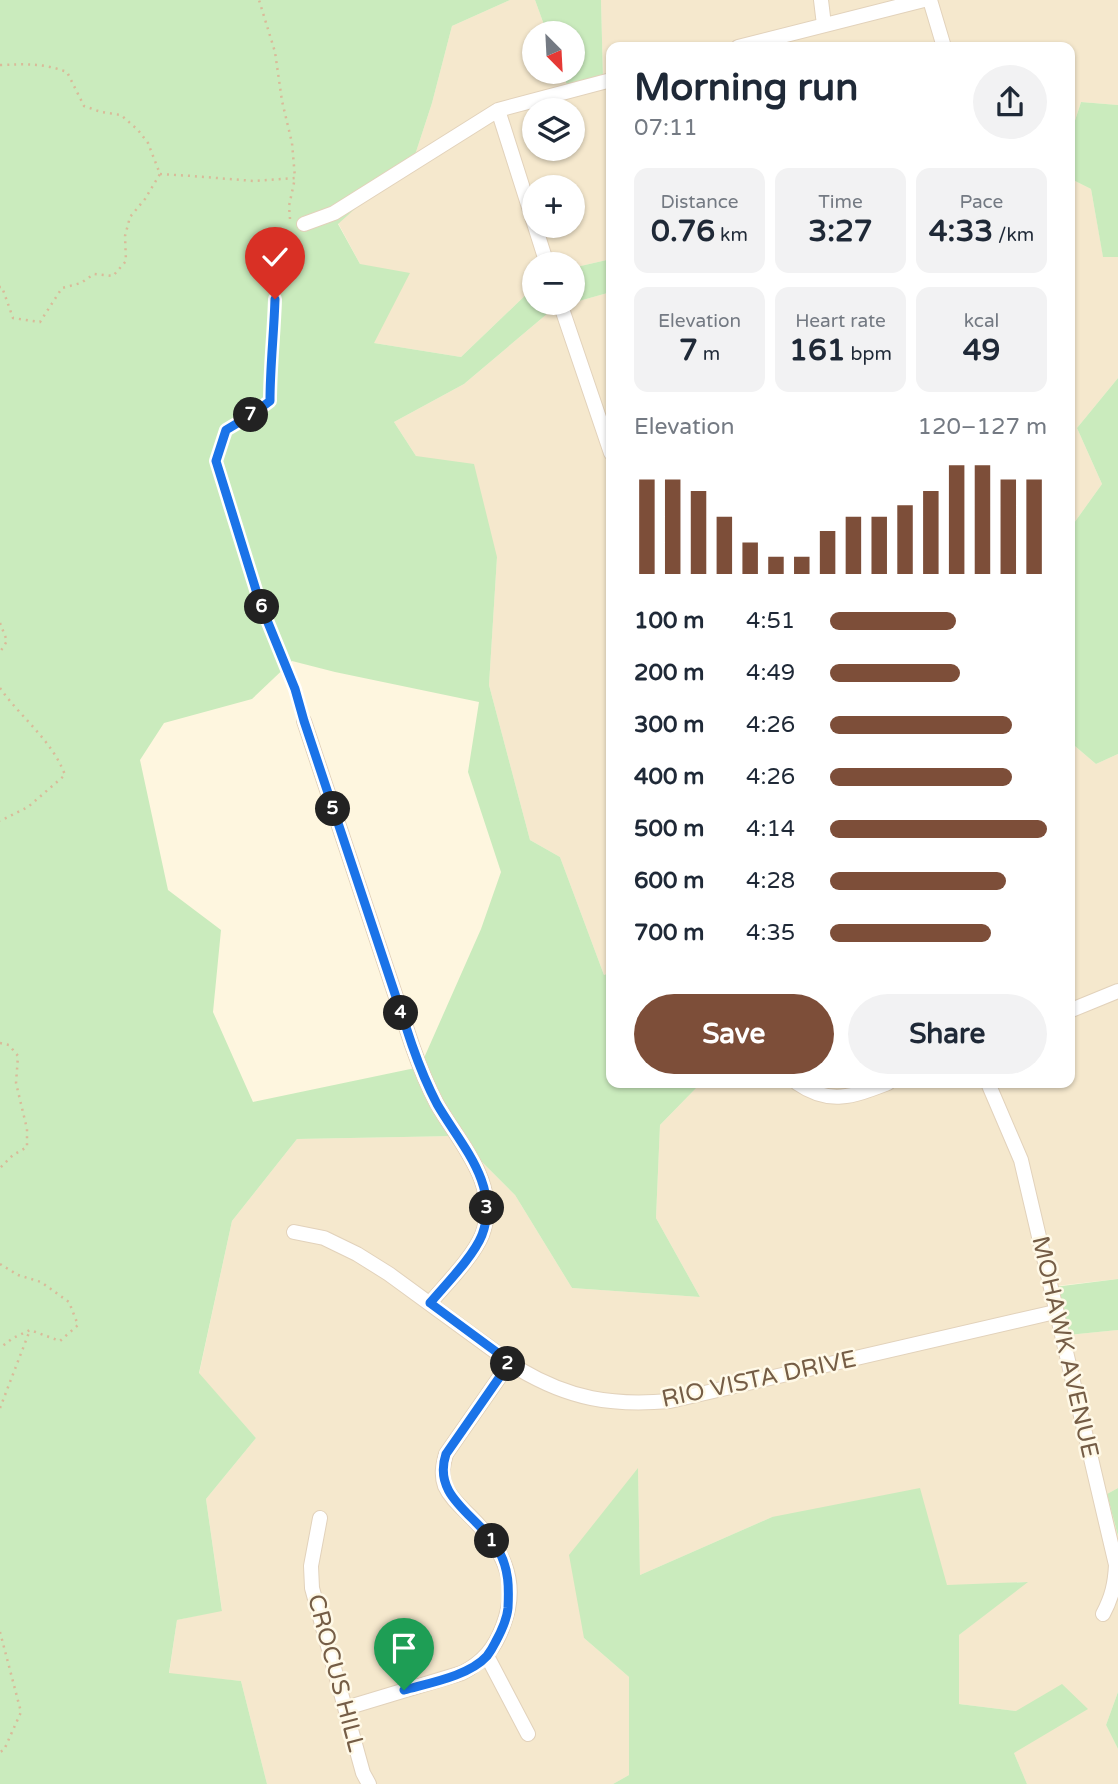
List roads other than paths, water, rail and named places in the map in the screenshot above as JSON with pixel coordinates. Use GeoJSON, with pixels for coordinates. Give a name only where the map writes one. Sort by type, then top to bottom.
{"type":"FeatureCollection","features":[{"type":"Feature","properties":{"kind":"street"},"geometry":{"type":"LineString","coordinates":[[821,0],[824,25]]}},
{"type":"Feature","properties":{"kind":"street"},"geometry":{"type":"LineString","coordinates":[[758,42],[924,0]]}},
{"type":"Feature","properties":{"kind":"street"},"geometry":{"type":"LineString","coordinates":[[930,0],[943,42]]}},
{"type":"Feature","properties":{"kind":"street"},"geometry":{"type":"LineString","coordinates":[[304,224],[334,213],[498,110],[606,81]]}},
{"type":"Feature","properties":{"kind":"street"},"geometry":{"type":"LineString","coordinates":[[498,110],[543,252]]}},
{"type":"Feature","properties":{"kind":"street"},"geometry":{"type":"LineString","coordinates":[[564,315],[606,438]]}},
{"type":"Feature","properties":{"kind":"street"},"geometry":{"type":"LineString","coordinates":[[304,721],[423,1074],[437,1104],[479,1172],[485,1188],[486,1220],[482,1236],[474,1250],[430,1303]]}},
{"type":"Feature","properties":{"kind":"street"},"geometry":{"type":"LineString","coordinates":[[1075,1009],[1118,991]]}},
{"type":"Feature","properties":{"kind":"street"},"geometry":{"type":"LineString","coordinates":[[804,1088],[823,1096],[839,1098],[875,1088]]}},
{"type":"Feature","properties":{"kind":"street","name":"MOHAWK AVENUE"},"geometry":{"type":"LineString","coordinates":[[990,1088],[1021,1160],[1115,1566],[1115,1582],[1103,1614]]}},
{"type":"Feature","properties":{"kind":"street","name":"RIO VISTA DRIVE"},"geometry":{"type":"LineString","coordinates":[[294,1232],[324,1238],[357,1254],[534,1378],[582,1397],[611,1402],[660,1402],[1055,1312]]}},
{"type":"Feature","properties":{"kind":"street"},"geometry":{"type":"LineString","coordinates":[[346,1708],[462,1673],[487,1656],[499,1636],[507,1615],[508,1576],[498,1550],[488,1534],[452,1498],[443,1476],[443,1464],[446,1454],[510,1362]]}},
{"type":"Feature","properties":{"kind":"street","name":"CROCUS HILL"},"geometry":{"type":"LineString","coordinates":[[320,1518],[311,1566],[312,1588],[363,1773],[369,1784]]}},
{"type":"Feature","properties":{"kind":"street"},"geometry":{"type":"LineString","coordinates":[[487,1656],[528,1734]]}}]}
